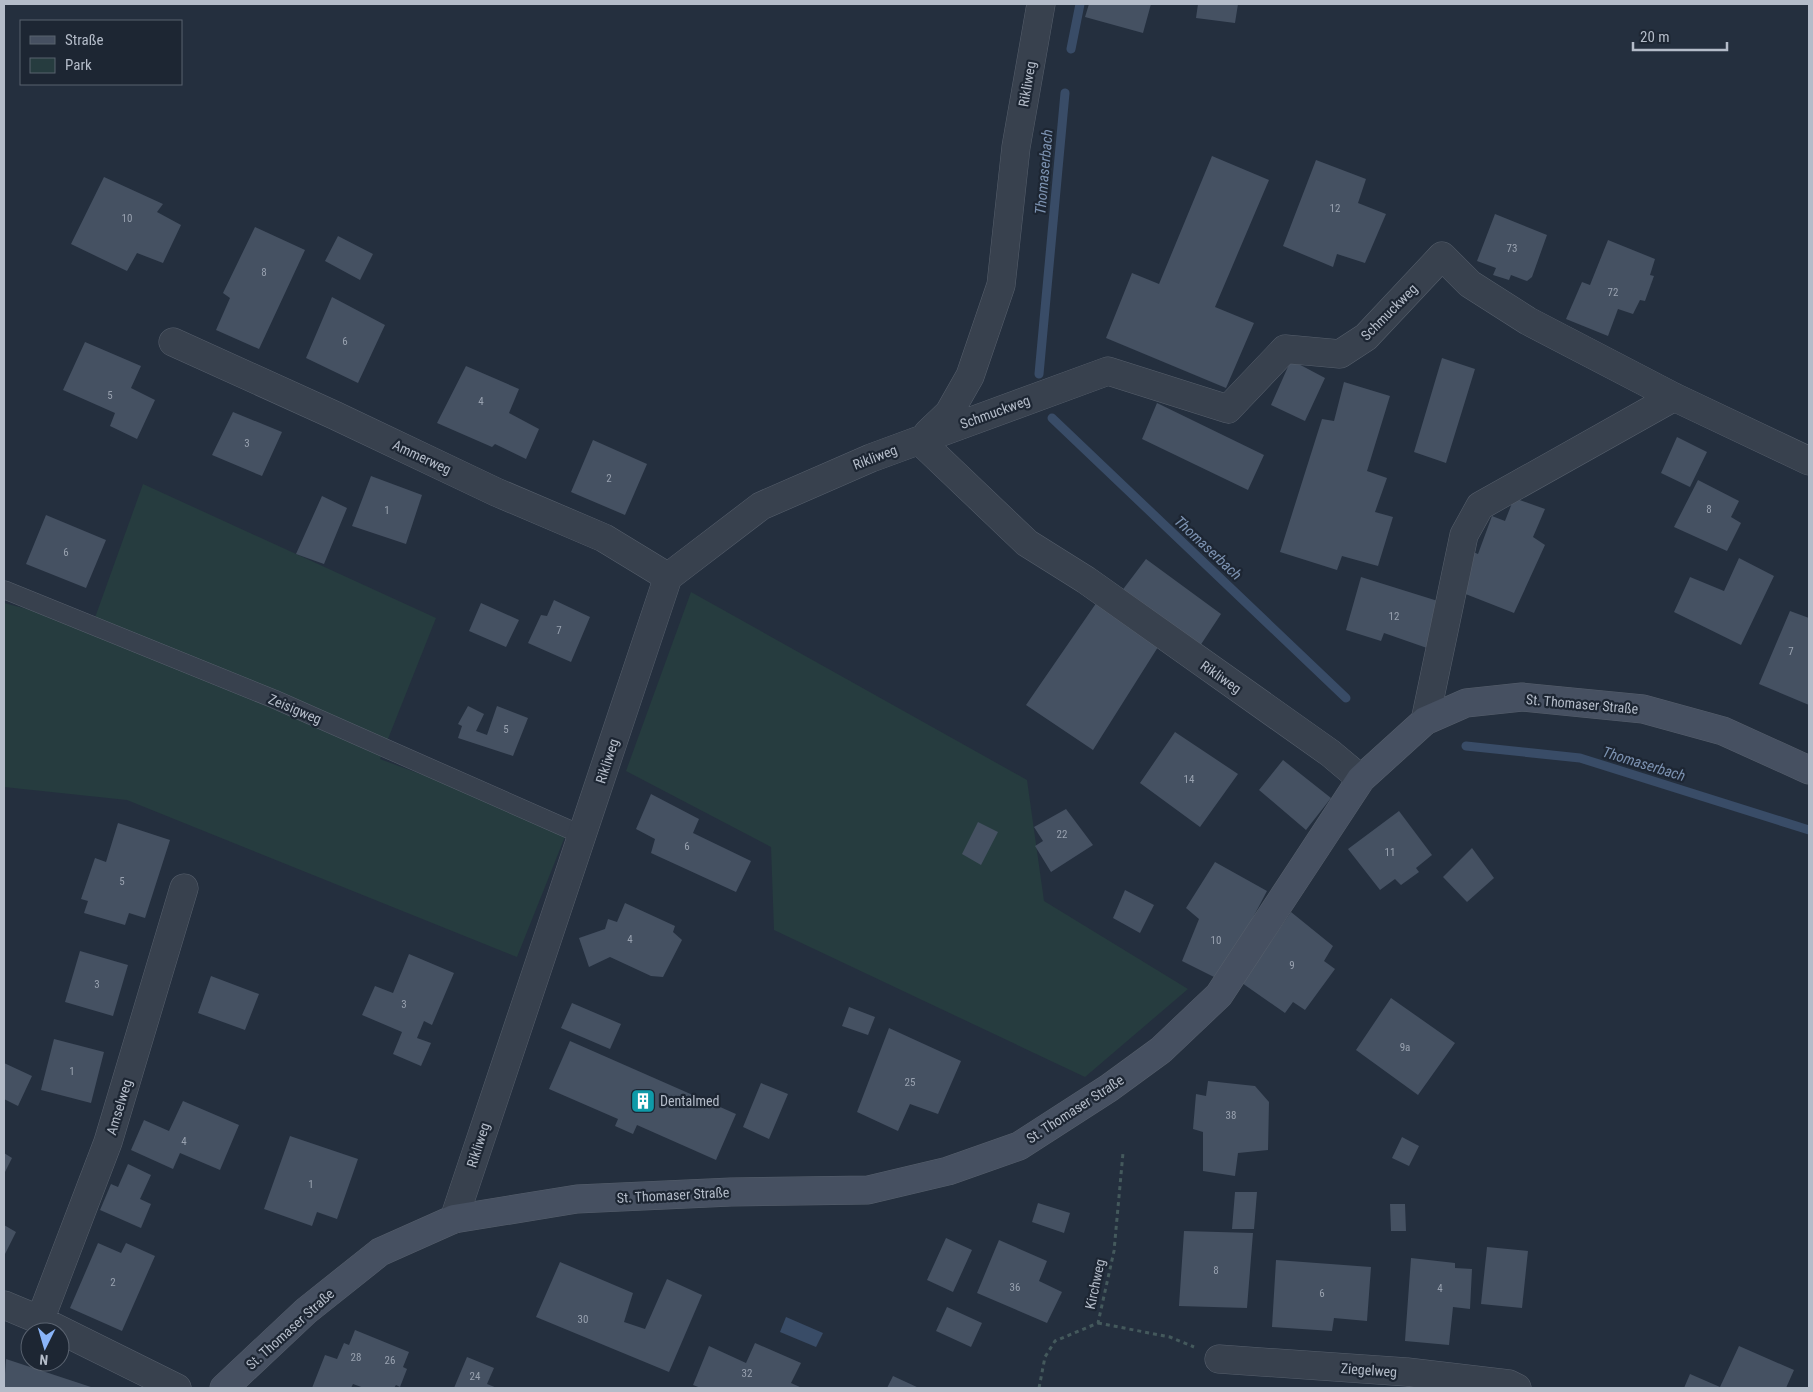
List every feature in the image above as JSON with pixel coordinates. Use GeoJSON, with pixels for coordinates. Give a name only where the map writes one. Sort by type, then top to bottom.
{"type":"FeatureCollection","features":[{"type":"Feature","properties":{"kind":"main road","name":"St. Thomaser Straße"},"geometry":{"type":"LineString","coordinates":[[224,1388],[306,1311],[380,1252],[454,1219],[577,1199],[731,1192],[868,1190],[948,1171],[1019,1146],[1109,1088],[1161,1050],[1219,995],[1361,779],[1425,721],[1466,703],[1522,697],[1642,709],[1724,731],[1809,770]]}},
{"type":"Feature","properties":{"kind":"street","name":"Rikliweg"},"geometry":{"type":"LineString","coordinates":[[454,1219],[668,577],[761,506],[871,458],[920,441],[949,412],[970,376],[1001,285],[1016,147],[1041,4]]}},
{"type":"Feature","properties":{"kind":"street","name":"Schmuckweg"},"geometry":{"type":"LineString","coordinates":[[920,441],[974,418],[1108,371],[1228,409],[1285,349],[1340,354],[1366,337],[1442,256],[1470,284],[1528,321],[1674,397],[1809,461]]}},
{"type":"Feature","properties":{"kind":"street","name":"Ammerweg"},"geometry":{"type":"LineString","coordinates":[[172,342],[334,415],[496,492],[604,538],[668,577]]}},
{"type":"Feature","properties":{"kind":"street"},"geometry":{"type":"LineString","coordinates":[[1425,721],[1464,535],[1480,506],[1674,397]]}},
{"type":"Feature","properties":{"kind":"street","name":"Rikliweg"},"geometry":{"type":"LineString","coordinates":[[920,441],[1027,543],[1086,580],[1330,753],[1361,779]]}},
{"type":"Feature","properties":{"kind":"street","name":"Amselweg"},"geometry":{"type":"LineString","coordinates":[[40,1320],[108,1142],[184,888]]}},
{"type":"Feature","properties":{"kind":"street"},"geometry":{"type":"LineString","coordinates":[[4,1305],[40,1320],[177,1388]]}},
{"type":"Feature","properties":{"kind":"street","name":"Ziegelweg"},"geometry":{"type":"LineString","coordinates":[[1219,1358],[1406,1372],[1509,1384],[1517,1388]]}},
{"type":"Feature","properties":{"kind":"lane","name":"Zeisigweg"},"geometry":{"type":"LineString","coordinates":[[6,590],[274,699],[582,835]]}},
{"type":"Feature","properties":{"kind":"path","name":"Kirchweg"},"geometry":{"type":"LineString","coordinates":[[1039,1388],[1045,1357],[1054,1340],[1098,1323],[1114,1251],[1123,1153]]}},
{"type":"Feature","properties":{"kind":"path"},"geometry":{"type":"LineString","coordinates":[[1098,1323],[1170,1337],[1219,1358]]}},
{"type":"Feature","properties":{"kind":"green space"},"geometry":{"type":"Polygon","coordinates":[[[143,484],[436,618],[380,759],[568,829],[517,957],[127,800],[4,787],[4,603],[92,626],[143,484]]]}},
{"type":"Feature","properties":{"kind":"green space"},"geometry":{"type":"Polygon","coordinates":[[[691,592],[1027,780],[1044,901],[1188,989],[1085,1077],[774,930],[771,847],[626,771],[691,592]]]}},
{"type":"Feature","properties":{"kind":"water"},"geometry":{"type":"Polygon","coordinates":[[[786,1317],[823,1333],[816,1347],[780,1332],[786,1317]]]}},
{"type":"Feature","properties":{"kind":"building"},"geometry":{"type":"Polygon","coordinates":[[[1089,4],[1151,4],[1143,33],[1085,17],[1089,4]]]}},
{"type":"Feature","properties":{"kind":"building"},"geometry":{"type":"Polygon","coordinates":[[[1198,4],[1238,4],[1235,23],[1196,18],[1198,4]]]}},
{"type":"Feature","properties":{"kind":"building"},"geometry":{"type":"Polygon","coordinates":[[[1212,156],[1269,180],[1215,307],[1254,323],[1226,388],[1106,338],[1132,273],[1159,284],[1212,156]]]}},
{"type":"Feature","properties":{"kind":"building"},"geometry":{"type":"Polygon","coordinates":[[[1316,160],[1366,179],[1358,203],[1386,214],[1365,263],[1337,254],[1333,267],[1283,246],[1316,160]]]}},
{"type":"Feature","properties":{"kind":"building"},"geometry":{"type":"Polygon","coordinates":[[[104,177],[163,204],[157,212],[181,225],[163,263],[137,253],[127,271],[71,244],[104,177]]]}},
{"type":"Feature","properties":{"kind":"building"},"geometry":{"type":"Polygon","coordinates":[[[1495,214],[1547,235],[1532,277],[1527,281],[1511,275],[1509,280],[1493,275],[1496,268],[1477,261],[1495,214]]]}},
{"type":"Feature","properties":{"kind":"building"},"geometry":{"type":"Polygon","coordinates":[[[255,227],[305,250],[259,349],[216,330],[230,298],[223,293],[255,227]]]}},
{"type":"Feature","properties":{"kind":"building"},"geometry":{"type":"Polygon","coordinates":[[[338,236],[373,254],[360,280],[325,261],[338,236]]]}},
{"type":"Feature","properties":{"kind":"building"},"geometry":{"type":"Polygon","coordinates":[[[1608,240],[1655,259],[1650,275],[1654,276],[1645,301],[1640,300],[1633,314],[1618,309],[1608,336],[1566,319],[1582,282],[1590,285],[1608,240]]]}},
{"type":"Feature","properties":{"kind":"building"},"geometry":{"type":"Polygon","coordinates":[[[332,297],[385,325],[358,383],[306,358],[332,297]]]}},
{"type":"Feature","properties":{"kind":"building"},"geometry":{"type":"Polygon","coordinates":[[[85,342],[141,366],[131,388],[155,400],[137,439],[110,426],[115,413],[63,390],[85,342]]]}},
{"type":"Feature","properties":{"kind":"building"},"geometry":{"type":"Polygon","coordinates":[[[1442,358],[1475,369],[1446,463],[1414,452],[1442,358]]]}},
{"type":"Feature","properties":{"kind":"building"},"geometry":{"type":"Polygon","coordinates":[[[1291,360],[1325,378],[1305,421],[1271,405],[1291,360]]]}},
{"type":"Feature","properties":{"kind":"building"},"geometry":{"type":"Polygon","coordinates":[[[466,366],[519,389],[509,413],[539,429],[526,459],[495,444],[492,447],[437,423],[466,366]]]}},
{"type":"Feature","properties":{"kind":"building"},"geometry":{"type":"Polygon","coordinates":[[[1344,382],[1390,396],[1367,471],[1387,478],[1375,512],[1393,517],[1378,566],[1342,556],[1337,570],[1280,552],[1322,419],[1334,421],[1344,382]]]}},
{"type":"Feature","properties":{"kind":"building"},"geometry":{"type":"Polygon","coordinates":[[[1157,403],[1264,455],[1248,490],[1142,439],[1157,403]]]}},
{"type":"Feature","properties":{"kind":"building"},"geometry":{"type":"Polygon","coordinates":[[[233,412],[282,432],[262,476],[212,455],[233,412]]]}},
{"type":"Feature","properties":{"kind":"building"},"geometry":{"type":"Polygon","coordinates":[[[1677,437],[1707,452],[1690,487],[1661,473],[1677,437]]]}},
{"type":"Feature","properties":{"kind":"building"},"geometry":{"type":"Polygon","coordinates":[[[593,440],[647,464],[625,515],[571,492],[593,440]]]}},
{"type":"Feature","properties":{"kind":"building"},"geometry":{"type":"Polygon","coordinates":[[[371,476],[422,495],[406,544],[352,526],[371,476]]]}},
{"type":"Feature","properties":{"kind":"building"},"geometry":{"type":"Polygon","coordinates":[[[1698,480],[1739,501],[1731,517],[1741,523],[1727,551],[1674,527],[1698,480]]]}},
{"type":"Feature","properties":{"kind":"building"},"geometry":{"type":"Polygon","coordinates":[[[322,496],[347,508],[324,564],[296,554],[322,496]]]}},
{"type":"Feature","properties":{"kind":"building"},"geometry":{"type":"Polygon","coordinates":[[[1514,498],[1545,509],[1533,537],[1545,545],[1514,613],[1463,593],[1470,576],[1461,573],[1471,551],[1478,554],[1492,516],[1505,521],[1514,498]]]}},
{"type":"Feature","properties":{"kind":"building"},"geometry":{"type":"Polygon","coordinates":[[[46,515],[106,540],[86,588],[26,564],[46,515]]]}},
{"type":"Feature","properties":{"kind":"building"},"geometry":{"type":"Polygon","coordinates":[[[1739,558],[1774,576],[1741,645],[1674,612],[1690,577],[1724,591],[1739,558]]]}},
{"type":"Feature","properties":{"kind":"building"},"geometry":{"type":"Polygon","coordinates":[[[1146,559],[1221,614],[1198,649],[1121,592],[1146,559]]]}},
{"type":"Feature","properties":{"kind":"building"},"geometry":{"type":"Polygon","coordinates":[[[1361,577],[1441,602],[1427,648],[1384,633],[1381,641],[1346,630],[1361,577]]]}},
{"type":"Feature","properties":{"kind":"building"},"geometry":{"type":"Polygon","coordinates":[[[1099,599],[1158,647],[1093,750],[1026,705],[1099,599]]]}},
{"type":"Feature","properties":{"kind":"building"},"geometry":{"type":"Polygon","coordinates":[[[554,600],[590,617],[571,662],[528,643],[541,615],[547,616],[554,600]]]}},
{"type":"Feature","properties":{"kind":"building"},"geometry":{"type":"Polygon","coordinates":[[[481,603],[519,620],[506,647],[469,631],[481,603]]]}},
{"type":"Feature","properties":{"kind":"building"},"geometry":{"type":"Polygon","coordinates":[[[1790,611],[1809,618],[1809,705],[1759,684],[1790,611]]]}},
{"type":"Feature","properties":{"kind":"building"},"geometry":{"type":"Polygon","coordinates":[[[468,706],[484,714],[476,731],[487,735],[497,706],[528,718],[513,756],[458,738],[462,726],[458,724],[468,706]]]}},
{"type":"Feature","properties":{"kind":"building"},"geometry":{"type":"Polygon","coordinates":[[[1175,732],[1238,774],[1200,827],[1140,783],[1175,732]]]}},
{"type":"Feature","properties":{"kind":"building"},"geometry":{"type":"Polygon","coordinates":[[[1283,760],[1331,798],[1306,830],[1259,790],[1283,760]]]}},
{"type":"Feature","properties":{"kind":"building"},"geometry":{"type":"Polygon","coordinates":[[[651,794],[699,819],[693,833],[751,861],[736,892],[651,853],[655,839],[636,829],[651,794]]]}},
{"type":"Feature","properties":{"kind":"building"},"geometry":{"type":"Polygon","coordinates":[[[1066,809],[1093,845],[1051,872],[1035,846],[1043,841],[1034,827],[1066,809]]]}},
{"type":"Feature","properties":{"kind":"building"},"geometry":{"type":"Polygon","coordinates":[[[1399,811],[1432,855],[1416,868],[1419,872],[1401,885],[1395,879],[1380,890],[1348,849],[1399,811]]]}},
{"type":"Feature","properties":{"kind":"building"},"geometry":{"type":"Polygon","coordinates":[[[978,822],[998,832],[981,865],[962,854],[978,822]]]}},
{"type":"Feature","properties":{"kind":"building"},"geometry":{"type":"Polygon","coordinates":[[[118,823],[170,840],[145,918],[129,913],[125,925],[84,913],[88,901],[81,899],[95,858],[106,862],[118,823]]]}},
{"type":"Feature","properties":{"kind":"building"},"geometry":{"type":"Polygon","coordinates":[[[1472,848],[1494,878],[1467,902],[1443,877],[1472,848]]]}},
{"type":"Feature","properties":{"kind":"building"},"geometry":{"type":"Polygon","coordinates":[[[1215,862],[1267,891],[1220,980],[1182,961],[1199,919],[1186,908],[1215,862]]]}},
{"type":"Feature","properties":{"kind":"building"},"geometry":{"type":"Polygon","coordinates":[[[1125,890],[1154,905],[1140,933],[1113,918],[1125,890]]]}},
{"type":"Feature","properties":{"kind":"building"},"geometry":{"type":"Polygon","coordinates":[[[625,903],[675,926],[673,932],[682,940],[663,977],[651,976],[610,957],[589,967],[579,938],[605,929],[608,919],[617,922],[625,903]]]}},
{"type":"Feature","properties":{"kind":"building"},"geometry":{"type":"Polygon","coordinates":[[[1291,912],[1333,946],[1324,961],[1335,969],[1305,1010],[1293,1002],[1285,1013],[1242,983],[1291,912]]]}},
{"type":"Feature","properties":{"kind":"building"},"geometry":{"type":"Polygon","coordinates":[[[80,951],[128,965],[113,1016],[65,1002],[80,951]]]}},
{"type":"Feature","properties":{"kind":"building"},"geometry":{"type":"Polygon","coordinates":[[[409,954],[454,973],[432,1025],[424,1021],[417,1038],[431,1043],[421,1066],[393,1054],[402,1032],[362,1015],[375,986],[393,993],[409,954]]]}},
{"type":"Feature","properties":{"kind":"building"},"geometry":{"type":"Polygon","coordinates":[[[211,976],[259,994],[245,1030],[198,1013],[211,976]]]}},
{"type":"Feature","properties":{"kind":"building"},"geometry":{"type":"Polygon","coordinates":[[[1391,998],[1455,1043],[1418,1095],[1356,1050],[1391,998]]]}},
{"type":"Feature","properties":{"kind":"building"},"geometry":{"type":"Polygon","coordinates":[[[572,1003],[621,1024],[610,1049],[561,1028],[572,1003]]]}},
{"type":"Feature","properties":{"kind":"building"},"geometry":{"type":"Polygon","coordinates":[[[849,1007],[875,1017],[868,1035],[842,1026],[849,1007]]]}},
{"type":"Feature","properties":{"kind":"building"},"geometry":{"type":"Polygon","coordinates":[[[889,1028],[961,1061],[938,1114],[910,1104],[898,1131],[857,1112],[889,1028]]]}},
{"type":"Feature","properties":{"kind":"building"},"geometry":{"type":"Polygon","coordinates":[[[54,1039],[104,1052],[91,1103],[41,1090],[54,1039]]]}},
{"type":"Feature","properties":{"kind":"building","name":"Dentalmed"},"geometry":{"type":"Polygon","coordinates":[[[570,1041],[736,1114],[716,1160],[637,1125],[633,1134],[615,1126],[618,1119],[549,1089],[570,1041]]]}},
{"type":"Feature","properties":{"kind":"building"},"geometry":{"type":"Polygon","coordinates":[[[4,1063],[32,1076],[18,1106],[4,1099],[4,1063]]]}},
{"type":"Feature","properties":{"kind":"building"},"geometry":{"type":"Polygon","coordinates":[[[1208,1081],[1255,1086],[1269,1102],[1268,1150],[1238,1153],[1235,1176],[1203,1171],[1203,1132],[1193,1129],[1196,1094],[1206,1096],[1208,1081]]]}},
{"type":"Feature","properties":{"kind":"building"},"geometry":{"type":"Polygon","coordinates":[[[761,1083],[788,1094],[769,1139],[743,1127],[761,1083]]]}},
{"type":"Feature","properties":{"kind":"building"},"geometry":{"type":"Polygon","coordinates":[[[183,1101],[239,1125],[220,1170],[180,1153],[173,1169],[131,1150],[144,1120],[169,1131],[183,1101]]]}},
{"type":"Feature","properties":{"kind":"building"},"geometry":{"type":"Polygon","coordinates":[[[290,1136],[358,1159],[337,1219],[317,1212],[312,1226],[264,1209],[290,1136]]]}},
{"type":"Feature","properties":{"kind":"building"},"geometry":{"type":"Polygon","coordinates":[[[1402,1137],[1419,1146],[1409,1166],[1392,1158],[1402,1137]]]}},
{"type":"Feature","properties":{"kind":"building"},"geometry":{"type":"Polygon","coordinates":[[[4,1153],[12,1158],[4,1174],[4,1153]]]}},
{"type":"Feature","properties":{"kind":"building"},"geometry":{"type":"Polygon","coordinates":[[[128,1164],[151,1175],[140,1199],[151,1204],[141,1228],[100,1210],[111,1184],[118,1187],[128,1164]]]}},
{"type":"Feature","properties":{"kind":"building"},"geometry":{"type":"Polygon","coordinates":[[[1235,1192],[1257,1192],[1254,1229],[1232,1229],[1235,1192]]]}},
{"type":"Feature","properties":{"kind":"building"},"geometry":{"type":"Polygon","coordinates":[[[1038,1203],[1070,1213],[1064,1233],[1032,1222],[1038,1203]]]}},
{"type":"Feature","properties":{"kind":"building"},"geometry":{"type":"Polygon","coordinates":[[[1390,1204],[1405,1204],[1406,1231],[1391,1231],[1390,1204]]]}},
{"type":"Feature","properties":{"kind":"building"},"geometry":{"type":"Polygon","coordinates":[[[4,1225],[16,1232],[4,1256],[4,1225]]]}},
{"type":"Feature","properties":{"kind":"building"},"geometry":{"type":"Polygon","coordinates":[[[1184,1231],[1253,1233],[1247,1308],[1179,1306],[1184,1231]]]}},
{"type":"Feature","properties":{"kind":"building"},"geometry":{"type":"Polygon","coordinates":[[[946,1238],[972,1250],[953,1292],[927,1280],[946,1238]]]}},
{"type":"Feature","properties":{"kind":"building"},"geometry":{"type":"Polygon","coordinates":[[[999,1240],[1047,1261],[1039,1281],[1062,1292],[1047,1323],[977,1293],[999,1240]]]}},
{"type":"Feature","properties":{"kind":"building"},"geometry":{"type":"Polygon","coordinates":[[[98,1243],[121,1253],[126,1243],[155,1256],[122,1331],[70,1308],[98,1243]]]}},
{"type":"Feature","properties":{"kind":"building"},"geometry":{"type":"Polygon","coordinates":[[[1487,1247],[1528,1251],[1522,1308],[1481,1304],[1487,1247]]]}},
{"type":"Feature","properties":{"kind":"building"},"geometry":{"type":"Polygon","coordinates":[[[1411,1258],[1455,1263],[1455,1268],[1472,1269],[1470,1309],[1453,1307],[1449,1345],[1405,1341],[1411,1258]]]}},
{"type":"Feature","properties":{"kind":"building"},"geometry":{"type":"Polygon","coordinates":[[[1276,1260],[1371,1267],[1367,1321],[1334,1318],[1332,1331],[1272,1327],[1276,1260]]]}},
{"type":"Feature","properties":{"kind":"building"},"geometry":{"type":"Polygon","coordinates":[[[560,1262],[633,1293],[624,1322],[645,1329],[667,1279],[702,1295],[669,1372],[536,1317],[560,1262]]]}},
{"type":"Feature","properties":{"kind":"building"},"geometry":{"type":"Polygon","coordinates":[[[947,1307],[982,1323],[971,1347],[936,1331],[947,1307]]]}},
{"type":"Feature","properties":{"kind":"building"},"geometry":{"type":"Polygon","coordinates":[[[355,1330],[409,1352],[403,1367],[407,1369],[400,1387],[396,1385],[394,1388],[364,1388],[353,1384],[351,1388],[312,1388],[325,1355],[337,1359],[344,1343],[349,1345],[355,1330]]]}},
{"type":"Feature","properties":{"kind":"building"},"geometry":{"type":"Polygon","coordinates":[[[755,1343],[801,1363],[791,1383],[802,1388],[701,1388],[693,1385],[709,1346],[746,1363],[755,1343]]]}},
{"type":"Feature","properties":{"kind":"building"},"geometry":{"type":"Polygon","coordinates":[[[1739,1346],[1794,1370],[1786,1388],[1684,1388],[1690,1374],[1720,1387],[1739,1346]]]}},
{"type":"Feature","properties":{"kind":"building"},"geometry":{"type":"Polygon","coordinates":[[[467,1357],[494,1368],[487,1384],[497,1388],[454,1388],[467,1357]]]}},
{"type":"Feature","properties":{"kind":"building"},"geometry":{"type":"Polygon","coordinates":[[[6,1359],[20,1364],[20,1372],[45,1372],[94,1388],[4,1388],[6,1359]]]}},
{"type":"Feature","properties":{"kind":"building"},"geometry":{"type":"Polygon","coordinates":[[[893,1376],[919,1388],[887,1388],[893,1376]]]}},
{"type":"Feature","properties":{"kind":"waterway","name":"Thomaserbach"},"geometry":{"type":"LineString","coordinates":[[1071,49],[1080,4]]}},
{"type":"Feature","properties":{"kind":"waterway","name":"Thomaserbach"},"geometry":{"type":"LineString","coordinates":[[1039,374],[1065,93]]}},
{"type":"Feature","properties":{"kind":"waterway","name":"Thomaserbach"},"geometry":{"type":"LineString","coordinates":[[1052,418],[1346,698]]}},
{"type":"Feature","properties":{"kind":"waterway","name":"Thomaserbach"},"geometry":{"type":"LineString","coordinates":[[1466,746],[1580,758],[1809,830]]}},
{"type":"Feature","properties":{"kind":"place","name":"Dentalmed"},"geometry":{"type":"Point","coordinates":[643,1101]}}]}
